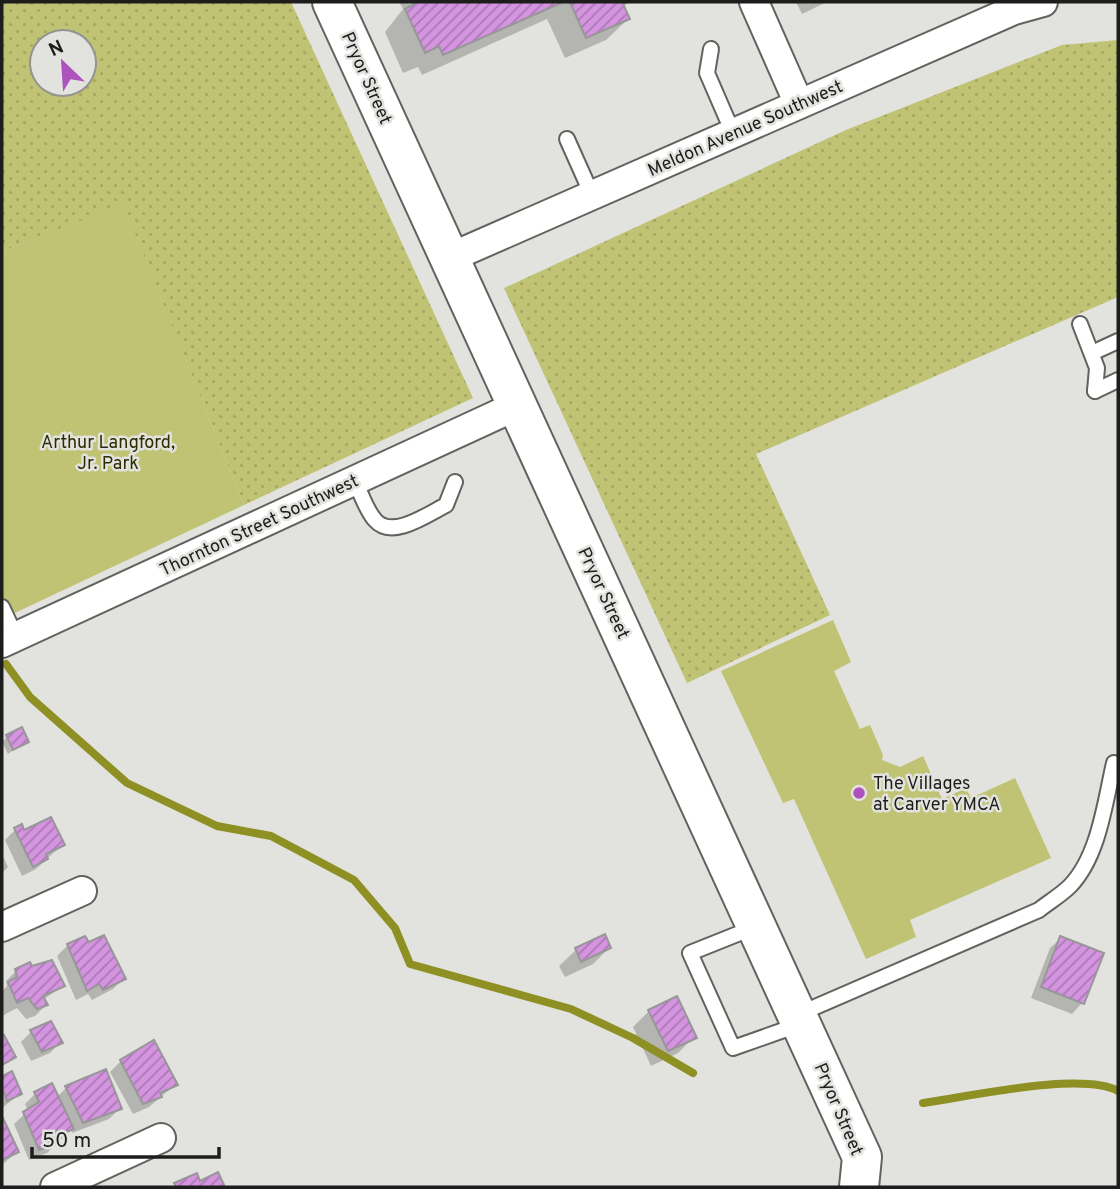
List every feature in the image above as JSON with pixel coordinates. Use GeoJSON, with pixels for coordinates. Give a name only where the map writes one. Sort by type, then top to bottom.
{"type":"FeatureCollection","features":[{"type":"Feature","properties":{"kind":"main road","name":"Pryor Street"},"geometry":{"type":"LineString","coordinates":[[332,2],[757,926],[866,1177]]}},
{"type":"Feature","properties":{"kind":"street"},"geometry":{"type":"LineString","coordinates":[[754,2],[799,104]]}},
{"type":"Feature","properties":{"kind":"street","name":"Meldon Avenue Southwest"},"geometry":{"type":"LineString","coordinates":[[449,258],[1014,10],[1043,2]]}},
{"type":"Feature","properties":{"kind":"street","name":"Thornton Street Southwest"},"geometry":{"type":"LineString","coordinates":[[9,640],[516,406]]}},
{"type":"Feature","properties":{"kind":"street"},"geometry":{"type":"LineString","coordinates":[[2,927],[82,891]]}},
{"type":"Feature","properties":{"kind":"street"},"geometry":{"type":"LineString","coordinates":[[54,1187],[160,1139]]}},
{"type":"Feature","properties":{"kind":"lane"},"geometry":{"type":"LineString","coordinates":[[711,49],[707,73],[733,133]]}},
{"type":"Feature","properties":{"kind":"lane"},"geometry":{"type":"LineString","coordinates":[[566,139],[592,195]]}},
{"type":"Feature","properties":{"kind":"lane"},"geometry":{"type":"LineString","coordinates":[[1080,324],[1097,368],[1095,391],[1118,380]]}},
{"type":"Feature","properties":{"kind":"lane"},"geometry":{"type":"LineString","coordinates":[[1092,353],[1118,341]]}},
{"type":"Feature","properties":{"kind":"lane"},"geometry":{"type":"LineString","coordinates":[[355,481],[375,521],[385,527],[398,528],[446,505],[455,482]]}},
{"type":"Feature","properties":{"kind":"lane"},"geometry":{"type":"LineString","coordinates":[[2,607],[9,640]]}},
{"type":"Feature","properties":{"kind":"lane"},"geometry":{"type":"LineString","coordinates":[[757,926],[690,953],[733,1048],[1039,909],[1070,886],[1085,862],[1101,817],[1114,762]]}},
{"type":"Feature","properties":{"kind":"green space"},"geometry":{"type":"Polygon","coordinates":[[[2,2],[291,2],[473,398],[244,505],[123,205],[2,252],[2,2]]]}},
{"type":"Feature","properties":{"kind":"green space"},"geometry":{"type":"Polygon","coordinates":[[[1118,40],[1118,297],[756,454],[830,615],[687,683],[504,288],[846,130],[1062,45],[1118,40]]]}},
{"type":"Feature","properties":{"kind":"green space","name":"Arthur Langford, Jr. Park"},"geometry":{"type":"Polygon","coordinates":[[[123,204],[244,505],[2,619],[2,252],[123,204]]]}},
{"type":"Feature","properties":{"kind":"green space","name":"The Villages at Carver YMCA"},"geometry":{"type":"Polygon","coordinates":[[[833,620],[851,662],[834,671],[860,729],[870,725],[883,755],[882,760],[900,767],[923,756],[942,799],[966,788],[971,798],[1015,778],[1051,858],[910,920],[916,937],[866,959],[794,799],[783,803],[721,671],[833,620]]]}},
{"type":"Feature","properties":{"kind":"building"},"geometry":{"type":"Polygon","coordinates":[[[418,2],[563,2],[443,55],[439,46],[425,53],[405,9],[418,2]]]}},
{"type":"Feature","properties":{"kind":"building"},"geometry":{"type":"Polygon","coordinates":[[[570,2],[628,2],[623,4],[630,19],[586,38],[570,2]]]}},
{"type":"Feature","properties":{"kind":"building"},"geometry":{"type":"Polygon","coordinates":[[[22,727],[29,742],[13,750],[6,735],[22,727]]]}},
{"type":"Feature","properties":{"kind":"building"},"geometry":{"type":"Polygon","coordinates":[[[51,817],[65,845],[46,854],[48,859],[33,867],[14,828],[22,824],[24,830],[51,817]]]}},
{"type":"Feature","properties":{"kind":"building"},"geometry":{"type":"Polygon","coordinates":[[[605,934],[611,948],[581,962],[575,948],[605,934]]]}},
{"type":"Feature","properties":{"kind":"building"},"geometry":{"type":"Polygon","coordinates":[[[104,935],[126,979],[103,990],[99,984],[87,991],[67,944],[85,936],[89,942],[104,935]]]}},
{"type":"Feature","properties":{"kind":"building"},"geometry":{"type":"Polygon","coordinates":[[[1060,936],[1104,953],[1084,1004],[1041,987],[1060,936]]]}},
{"type":"Feature","properties":{"kind":"building"},"geometry":{"type":"Polygon","coordinates":[[[52,960],[65,986],[43,996],[48,1005],[37,1009],[28,998],[17,1003],[8,982],[17,977],[15,969],[30,962],[32,966],[52,960]]]}},
{"type":"Feature","properties":{"kind":"building"},"geometry":{"type":"Polygon","coordinates":[[[677,996],[697,1038],[668,1051],[648,1010],[677,996]]]}},
{"type":"Feature","properties":{"kind":"building"},"geometry":{"type":"Polygon","coordinates":[[[51,1021],[63,1043],[42,1052],[30,1030],[51,1021]]]}},
{"type":"Feature","properties":{"kind":"building"},"geometry":{"type":"Polygon","coordinates":[[[4,1035],[16,1057],[2,1065],[2,1037],[4,1035]]]}},
{"type":"Feature","properties":{"kind":"building"},"geometry":{"type":"Polygon","coordinates":[[[154,1040],[178,1085],[160,1093],[162,1097],[143,1104],[120,1060],[154,1040]]]}},
{"type":"Feature","properties":{"kind":"building"},"geometry":{"type":"Polygon","coordinates":[[[106,1069],[122,1109],[83,1123],[65,1086],[106,1069]]]}},
{"type":"Feature","properties":{"kind":"building"},"geometry":{"type":"Polygon","coordinates":[[[12,1071],[22,1094],[7,1101],[2,1087],[2,1076],[12,1071]]]}},
{"type":"Feature","properties":{"kind":"building"},"geometry":{"type":"Polygon","coordinates":[[[52,1083],[74,1129],[56,1136],[60,1143],[39,1150],[23,1112],[39,1102],[34,1092],[52,1083]]]}},
{"type":"Feature","properties":{"kind":"building"},"geometry":{"type":"Polygon","coordinates":[[[2,1116],[19,1152],[2,1160],[2,1116]]]}},
{"type":"Feature","properties":{"kind":"building"},"geometry":{"type":"Polygon","coordinates":[[[218,1172],[225,1187],[176,1187],[174,1183],[197,1173],[200,1181],[218,1172]]]}},
{"type":"Feature","properties":{"kind":"waterway"},"geometry":{"type":"LineString","coordinates":[[6,664],[30,697],[127,783],[217,826],[271,836],[354,880],[395,928],[410,964],[571,1009],[633,1038],[693,1073]]}},
{"type":"Feature","properties":{"kind":"waterway"},"geometry":{"type":"LineString","coordinates":[[923,1103],[1052,1084],[1101,1086],[1118,1091]]}},
{"type":"Feature","properties":{"kind":"place","name":"The Villages at Carver YMCA"},"geometry":{"type":"Point","coordinates":[859,793]}}]}
